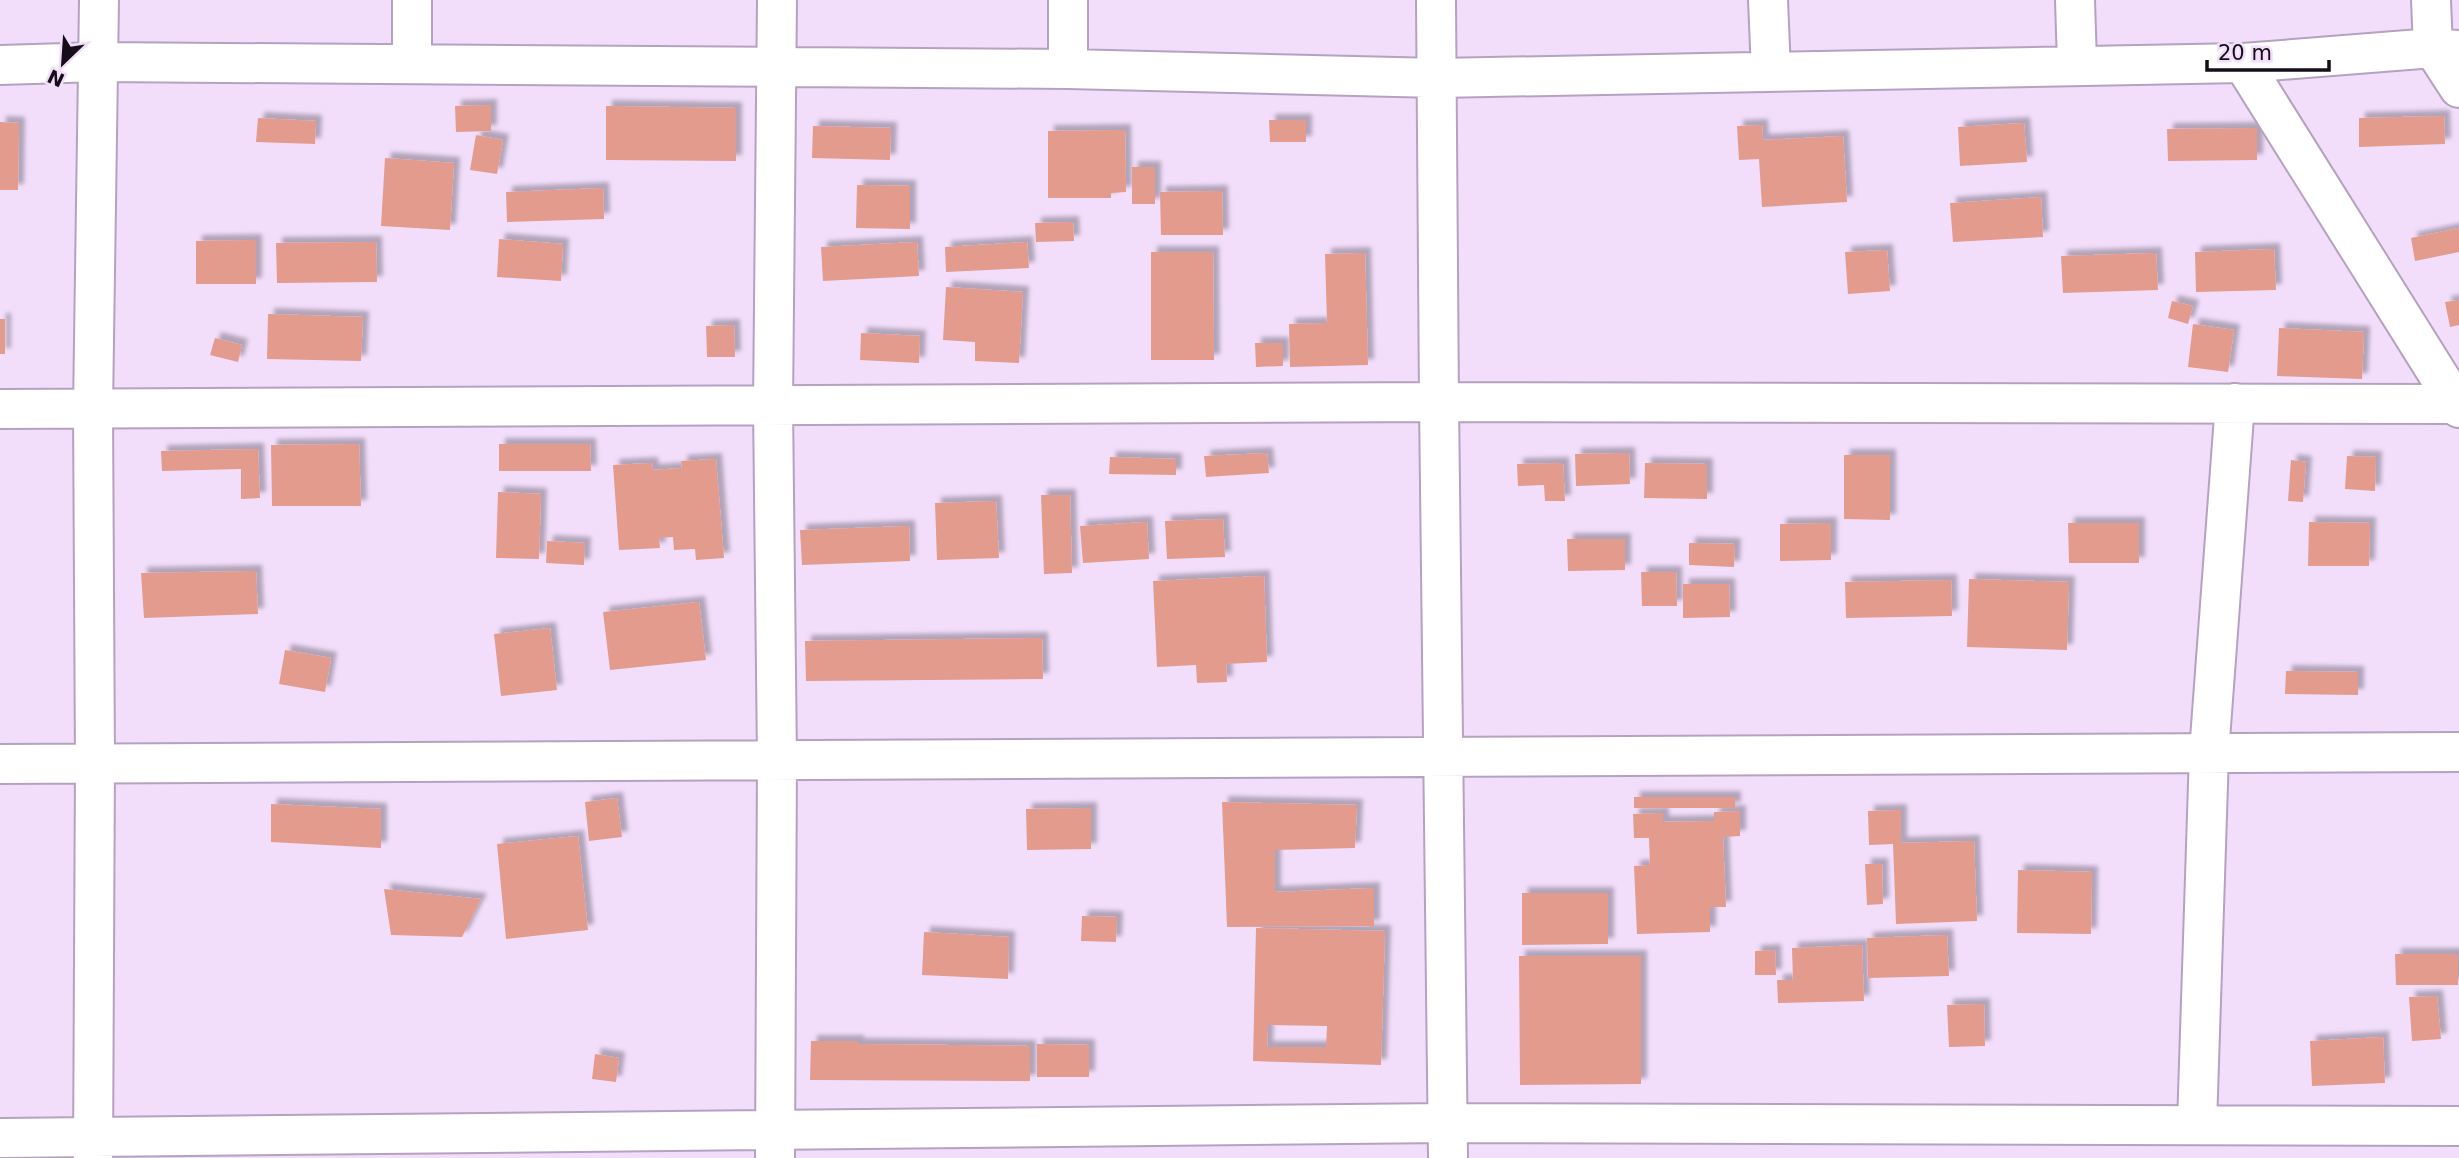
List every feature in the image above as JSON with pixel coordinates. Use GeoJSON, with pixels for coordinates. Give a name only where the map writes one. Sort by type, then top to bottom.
{"type":"FeatureCollection","features":[{"type":"Feature","properties":{"kind":"street"},"geometry":{"type":"LineString","coordinates":[[93,1148],[93,409],[99,0]]}},
{"type":"Feature","properties":{"kind":"street"},"geometry":{"type":"LineString","coordinates":[[412,0],[412,64]]}},
{"type":"Feature","properties":{"kind":"street"},"geometry":{"type":"LineString","coordinates":[[775,1144],[777,760],[773,405],[777,0]]}},
{"type":"Feature","properties":{"kind":"street"},"geometry":{"type":"LineString","coordinates":[[1068,0],[1068,69]]}},
{"type":"Feature","properties":{"kind":"street"},"geometry":{"type":"LineString","coordinates":[[1437,0],[1448,1140]]}},
{"type":"Feature","properties":{"kind":"street"},"geometry":{"type":"LineString","coordinates":[[1768,0],[1771,71]]}},
{"type":"Feature","properties":{"kind":"street"},"geometry":{"type":"LineString","coordinates":[[2075,0],[2077,64]]}},
{"type":"Feature","properties":{"kind":"street"},"geometry":{"type":"LineString","coordinates":[[2431,0],[2459,88]]}},
{"type":"Feature","properties":{"kind":"street"},"geometry":{"type":"LineString","coordinates":[[0,65],[99,62],[1068,69],[1438,78],[2243,63],[2446,49]]}},
{"type":"Feature","properties":{"kind":"street"},"geometry":{"type":"LineString","coordinates":[[2243,63],[2458,405]]}},
{"type":"Feature","properties":{"kind":"street"},"geometry":{"type":"LineString","coordinates":[[0,409],[1439,402],[2458,405]]}},
{"type":"Feature","properties":{"kind":"street"},"geometry":{"type":"LineString","coordinates":[[2197,1125],[2209,753],[2235,403]]}},
{"type":"Feature","properties":{"kind":"street"},"geometry":{"type":"LineString","coordinates":[[0,764],[2459,752]]}},
{"type":"Feature","properties":{"kind":"street"},"geometry":{"type":"LineString","coordinates":[[0,1138],[93,1148],[1448,1140],[2197,1125],[2459,1126]]}},
{"type":"Feature","properties":{"kind":"building"},"geometry":{"type":"Polygon","coordinates":[[[491,105],[491,131],[456,132],[455,106],[491,105]]]}},
{"type":"Feature","properties":{"kind":"building"},"geometry":{"type":"Polygon","coordinates":[[[606,106],[736,108],[736,161],[606,160],[606,106]]]}},
{"type":"Feature","properties":{"kind":"building"},"geometry":{"type":"Polygon","coordinates":[[[2444,116],[2445,144],[2359,147],[2359,118],[2444,116]]]}},
{"type":"Feature","properties":{"kind":"building"},"geometry":{"type":"Polygon","coordinates":[[[258,118],[316,121],[315,144],[256,142],[258,118]]]}},
{"type":"Feature","properties":{"kind":"building"},"geometry":{"type":"Polygon","coordinates":[[[1269,120],[1306,120],[1306,142],[1270,142],[1269,120]]]}},
{"type":"Feature","properties":{"kind":"building"},"geometry":{"type":"Polygon","coordinates":[[[0,122],[19,123],[18,190],[0,190],[0,122]]]}},
{"type":"Feature","properties":{"kind":"building"},"geometry":{"type":"Polygon","coordinates":[[[2024,123],[2027,162],[1960,166],[1958,127],[2024,123]]]}},
{"type":"Feature","properties":{"kind":"building"},"geometry":{"type":"Polygon","coordinates":[[[1762,125],[1763,140],[1843,136],[1847,202],[1762,207],[1759,159],[1739,160],[1737,126],[1762,125]]]}},
{"type":"Feature","properties":{"kind":"building"},"geometry":{"type":"Polygon","coordinates":[[[813,126],[891,128],[890,160],[812,158],[813,126]]]}},
{"type":"Feature","properties":{"kind":"building"},"geometry":{"type":"Polygon","coordinates":[[[2257,128],[2257,160],[2168,161],[2167,129],[2257,128]]]}},
{"type":"Feature","properties":{"kind":"building"},"geometry":{"type":"Polygon","coordinates":[[[1125,130],[1126,192],[1111,193],[1111,198],[1048,198],[1048,131],[1125,130]]]}},
{"type":"Feature","properties":{"kind":"building"},"geometry":{"type":"Polygon","coordinates":[[[476,135],[503,140],[497,174],[470,170],[476,135]]]}},
{"type":"Feature","properties":{"kind":"building"},"geometry":{"type":"Polygon","coordinates":[[[385,158],[454,163],[450,230],[381,226],[385,158]]]}},
{"type":"Feature","properties":{"kind":"building"},"geometry":{"type":"Polygon","coordinates":[[[1132,167],[1155,167],[1155,204],[1132,204],[1132,167]]]}},
{"type":"Feature","properties":{"kind":"building"},"geometry":{"type":"Polygon","coordinates":[[[857,185],[910,186],[910,229],[856,228],[857,185]]]}},
{"type":"Feature","properties":{"kind":"building"},"geometry":{"type":"Polygon","coordinates":[[[603,188],[604,219],[507,222],[506,192],[603,188]]]}},
{"type":"Feature","properties":{"kind":"building"},"geometry":{"type":"Polygon","coordinates":[[[1222,191],[1223,235],[1161,235],[1160,192],[1222,191]]]}},
{"type":"Feature","properties":{"kind":"building"},"geometry":{"type":"Polygon","coordinates":[[[2041,197],[2043,237],[1953,242],[1950,203],[2041,197]]]}},
{"type":"Feature","properties":{"kind":"building"},"geometry":{"type":"Polygon","coordinates":[[[1073,222],[1074,241],[1036,242],[1035,223],[1073,222]]]}},
{"type":"Feature","properties":{"kind":"building"},"geometry":{"type":"Polygon","coordinates":[[[2459,228],[2459,252],[2415,261],[2411,238],[2459,228]]]}},
{"type":"Feature","properties":{"kind":"building"},"geometry":{"type":"Polygon","coordinates":[[[499,239],[563,244],[561,281],[497,277],[499,239]]]}},
{"type":"Feature","properties":{"kind":"building"},"geometry":{"type":"Polygon","coordinates":[[[256,240],[256,284],[196,284],[196,241],[256,240]]]}},
{"type":"Feature","properties":{"kind":"building"},"geometry":{"type":"Polygon","coordinates":[[[376,242],[377,282],[277,283],[276,243],[376,242]]]}},
{"type":"Feature","properties":{"kind":"building"},"geometry":{"type":"Polygon","coordinates":[[[917,242],[919,276],[823,281],[821,247],[917,242]]]}},
{"type":"Feature","properties":{"kind":"building"},"geometry":{"type":"Polygon","coordinates":[[[1027,242],[1029,268],[946,272],[945,247],[1027,242]]]}},
{"type":"Feature","properties":{"kind":"building"},"geometry":{"type":"Polygon","coordinates":[[[2274,249],[2276,290],[2196,292],[2195,252],[2274,249]]]}},
{"type":"Feature","properties":{"kind":"building"},"geometry":{"type":"Polygon","coordinates":[[[1887,250],[1890,291],[1848,294],[1845,252],[1887,250]]]}},
{"type":"Feature","properties":{"kind":"building"},"geometry":{"type":"Polygon","coordinates":[[[1151,252],[1213,252],[1214,360],[1151,360],[1151,252]]]}},
{"type":"Feature","properties":{"kind":"building"},"geometry":{"type":"Polygon","coordinates":[[[1365,253],[1368,365],[1290,367],[1289,324],[1327,323],[1325,254],[1365,253]]]}},
{"type":"Feature","properties":{"kind":"building"},"geometry":{"type":"Polygon","coordinates":[[[2156,253],[2158,290],[2063,293],[2061,256],[2156,253]]]}},
{"type":"Feature","properties":{"kind":"building"},"geometry":{"type":"Polygon","coordinates":[[[946,287],[1023,292],[1019,363],[975,361],[975,342],[943,340],[946,287]]]}},
{"type":"Feature","properties":{"kind":"building"},"geometry":{"type":"Polygon","coordinates":[[[2459,300],[2459,325],[2450,327],[2445,302],[2459,300]]]}},
{"type":"Feature","properties":{"kind":"building"},"geometry":{"type":"Polygon","coordinates":[[[2172,301],[2193,306],[2188,324],[2168,318],[2172,301]]]}},
{"type":"Feature","properties":{"kind":"building"},"geometry":{"type":"Polygon","coordinates":[[[268,314],[363,317],[361,361],[267,359],[268,314]]]}},
{"type":"Feature","properties":{"kind":"building"},"geometry":{"type":"Polygon","coordinates":[[[0,319],[5,319],[5,354],[0,354],[0,319]]]}},
{"type":"Feature","properties":{"kind":"building"},"geometry":{"type":"Polygon","coordinates":[[[2193,324],[2234,330],[2228,372],[2188,367],[2193,324]]]}},
{"type":"Feature","properties":{"kind":"building"},"geometry":{"type":"Polygon","coordinates":[[[734,325],[735,357],[707,357],[706,326],[734,325]]]}},
{"type":"Feature","properties":{"kind":"building"},"geometry":{"type":"Polygon","coordinates":[[[2279,328],[2364,332],[2362,379],[2277,376],[2279,328]]]}},
{"type":"Feature","properties":{"kind":"building"},"geometry":{"type":"Polygon","coordinates":[[[861,333],[920,336],[919,363],[860,360],[861,333]]]}},
{"type":"Feature","properties":{"kind":"building"},"geometry":{"type":"Polygon","coordinates":[[[215,338],[242,345],[238,362],[210,355],[215,338]]]}},
{"type":"Feature","properties":{"kind":"building"},"geometry":{"type":"Polygon","coordinates":[[[1255,343],[1283,343],[1283,366],[1256,367],[1255,343]]]}},
{"type":"Feature","properties":{"kind":"building"},"geometry":{"type":"Polygon","coordinates":[[[359,444],[361,506],[272,506],[271,445],[359,444]]]}},
{"type":"Feature","properties":{"kind":"building"},"geometry":{"type":"Polygon","coordinates":[[[499,444],[590,444],[591,471],[499,471],[499,444]]]}},
{"type":"Feature","properties":{"kind":"building"},"geometry":{"type":"Polygon","coordinates":[[[258,449],[260,498],[241,499],[241,469],[162,471],[161,451],[258,449]]]}},
{"type":"Feature","properties":{"kind":"building"},"geometry":{"type":"Polygon","coordinates":[[[1267,453],[1269,473],[1206,477],[1204,456],[1267,453]]]}},
{"type":"Feature","properties":{"kind":"building"},"geometry":{"type":"Polygon","coordinates":[[[1629,453],[1630,484],[1576,486],[1575,454],[1629,453]]]}},
{"type":"Feature","properties":{"kind":"building"},"geometry":{"type":"Polygon","coordinates":[[[1844,455],[1890,455],[1890,520],[1844,519],[1844,455]]]}},
{"type":"Feature","properties":{"kind":"building"},"geometry":{"type":"Polygon","coordinates":[[[2347,456],[2376,457],[2375,491],[2345,489],[2347,456]]]}},
{"type":"Feature","properties":{"kind":"building"},"geometry":{"type":"Polygon","coordinates":[[[1110,457],[1176,459],[1176,475],[1109,474],[1110,457]]]}},
{"type":"Feature","properties":{"kind":"building"},"geometry":{"type":"Polygon","coordinates":[[[716,459],[724,558],[696,560],[695,549],[674,550],[673,537],[659,538],[660,548],[619,550],[613,465],[652,463],[653,470],[682,468],[681,461],[716,459]]]}},
{"type":"Feature","properties":{"kind":"building"},"geometry":{"type":"Polygon","coordinates":[[[2291,460],[2306,462],[2303,502],[2288,501],[2291,460]]]}},
{"type":"Feature","properties":{"kind":"building"},"geometry":{"type":"Polygon","coordinates":[[[1563,463],[1565,501],[1545,501],[1544,485],[1518,486],[1517,464],[1563,463]]]}},
{"type":"Feature","properties":{"kind":"building"},"geometry":{"type":"Polygon","coordinates":[[[1645,463],[1707,464],[1707,499],[1644,498],[1645,463]]]}},
{"type":"Feature","properties":{"kind":"building"},"geometry":{"type":"Polygon","coordinates":[[[498,492],[541,494],[539,559],[496,558],[498,492]]]}},
{"type":"Feature","properties":{"kind":"building"},"geometry":{"type":"Polygon","coordinates":[[[1041,495],[1070,495],[1072,573],[1044,574],[1041,495]]]}},
{"type":"Feature","properties":{"kind":"building"},"geometry":{"type":"Polygon","coordinates":[[[996,501],[999,558],[937,560],[935,503],[996,501]]]}},
{"type":"Feature","properties":{"kind":"building"},"geometry":{"type":"Polygon","coordinates":[[[1223,519],[1225,557],[1167,559],[1165,521],[1223,519]]]}},
{"type":"Feature","properties":{"kind":"building"},"geometry":{"type":"Polygon","coordinates":[[[1147,522],[1149,559],[1083,563],[1080,526],[1147,522]]]}},
{"type":"Feature","properties":{"kind":"building"},"geometry":{"type":"Polygon","coordinates":[[[2309,522],[2370,523],[2369,566],[2308,566],[2309,522]]]}},
{"type":"Feature","properties":{"kind":"building"},"geometry":{"type":"Polygon","coordinates":[[[1831,523],[1831,560],[1780,561],[1780,524],[1831,523]]]}},
{"type":"Feature","properties":{"kind":"building"},"geometry":{"type":"Polygon","coordinates":[[[2068,523],[2139,523],[2139,563],[2069,563],[2068,523]]]}},
{"type":"Feature","properties":{"kind":"building"},"geometry":{"type":"Polygon","coordinates":[[[909,526],[910,561],[802,565],[800,530],[909,526]]]}},
{"type":"Feature","properties":{"kind":"building"},"geometry":{"type":"Polygon","coordinates":[[[1567,539],[1625,539],[1625,570],[1568,571],[1567,539]]]}},
{"type":"Feature","properties":{"kind":"building"},"geometry":{"type":"Polygon","coordinates":[[[547,541],[585,543],[584,565],[546,563],[547,541]]]}},
{"type":"Feature","properties":{"kind":"building"},"geometry":{"type":"Polygon","coordinates":[[[1689,543],[1735,544],[1734,567],[1689,565],[1689,543]]]}},
{"type":"Feature","properties":{"kind":"building"},"geometry":{"type":"Polygon","coordinates":[[[256,571],[258,614],[144,618],[141,573],[256,571]]]}},
{"type":"Feature","properties":{"kind":"building"},"geometry":{"type":"Polygon","coordinates":[[[1641,572],[1676,572],[1677,606],[1642,606],[1641,572]]]}},
{"type":"Feature","properties":{"kind":"building"},"geometry":{"type":"Polygon","coordinates":[[[1264,576],[1267,662],[1226,664],[1227,682],[1197,683],[1196,665],[1157,667],[1153,581],[1264,576]]]}},
{"type":"Feature","properties":{"kind":"building"},"geometry":{"type":"Polygon","coordinates":[[[1969,579],[2069,582],[2067,650],[1967,647],[1969,579]]]}},
{"type":"Feature","properties":{"kind":"building"},"geometry":{"type":"Polygon","coordinates":[[[1951,580],[1952,616],[1846,618],[1845,582],[1951,580]]]}},
{"type":"Feature","properties":{"kind":"building"},"geometry":{"type":"Polygon","coordinates":[[[1683,584],[1729,584],[1730,617],[1683,618],[1683,584]]]}},
{"type":"Feature","properties":{"kind":"building"},"geometry":{"type":"Polygon","coordinates":[[[699,602],[706,660],[610,670],[603,612],[699,602]]]}},
{"type":"Feature","properties":{"kind":"building"},"geometry":{"type":"Polygon","coordinates":[[[550,628],[557,690],[501,696],[494,634],[550,628]]]}},
{"type":"Feature","properties":{"kind":"building"},"geometry":{"type":"Polygon","coordinates":[[[1042,638],[1043,679],[806,681],[805,641],[1042,638]]]}},
{"type":"Feature","properties":{"kind":"building"},"geometry":{"type":"Polygon","coordinates":[[[285,650],[331,658],[325,692],[279,684],[285,650]]]}},
{"type":"Feature","properties":{"kind":"building"},"geometry":{"type":"Polygon","coordinates":[[[2286,671],[2358,672],[2358,695],[2285,694],[2286,671]]]}},
{"type":"Feature","properties":{"kind":"building"},"geometry":{"type":"Polygon","coordinates":[[[1634,797],[1735,797],[1735,808],[1634,808],[1634,797]]]}},
{"type":"Feature","properties":{"kind":"building"},"geometry":{"type":"Polygon","coordinates":[[[617,798],[622,837],[589,841],[585,802],[617,798]]]}},
{"type":"Feature","properties":{"kind":"building"},"geometry":{"type":"Polygon","coordinates":[[[1222,802],[1357,805],[1355,848],[1275,850],[1275,892],[1374,888],[1374,926],[1227,927],[1222,802]]]}},
{"type":"Feature","properties":{"kind":"building"},"geometry":{"type":"Polygon","coordinates":[[[271,804],[381,809],[381,848],[271,842],[271,804]]]}},
{"type":"Feature","properties":{"kind":"building"},"geometry":{"type":"Polygon","coordinates":[[[1091,808],[1091,849],[1027,850],[1026,809],[1091,808]]]}},
{"type":"Feature","properties":{"kind":"building"},"geometry":{"type":"Polygon","coordinates":[[[1901,810],[1901,843],[1974,841],[1977,921],[1896,924],[1893,844],[1869,845],[1868,811],[1901,810]]]}},
{"type":"Feature","properties":{"kind":"building"},"geometry":{"type":"Polygon","coordinates":[[[1740,811],[1740,836],[1723,837],[1726,907],[1710,907],[1710,932],[1637,934],[1634,866],[1650,865],[1649,838],[1634,838],[1633,814],[1663,813],[1663,822],[1714,821],[1714,812],[1740,811]]]}},
{"type":"Feature","properties":{"kind":"building"},"geometry":{"type":"Polygon","coordinates":[[[578,836],[588,930],[506,939],[497,844],[578,836]]]}},
{"type":"Feature","properties":{"kind":"building"},"geometry":{"type":"Polygon","coordinates":[[[1865,864],[1882,864],[1883,904],[1867,905],[1865,864]]]}},
{"type":"Feature","properties":{"kind":"building"},"geometry":{"type":"Polygon","coordinates":[[[2018,870],[2092,872],[2091,934],[2017,933],[2018,870]]]}},
{"type":"Feature","properties":{"kind":"building"},"geometry":{"type":"Polygon","coordinates":[[[384,889],[481,899],[462,937],[391,935],[384,889]]]}},
{"type":"Feature","properties":{"kind":"building"},"geometry":{"type":"Polygon","coordinates":[[[1522,893],[1608,893],[1608,944],[1522,945],[1522,893]]]}},
{"type":"Feature","properties":{"kind":"building"},"geometry":{"type":"Polygon","coordinates":[[[1082,916],[1117,917],[1116,942],[1081,941],[1082,916]]]}},
{"type":"Feature","properties":{"kind":"building"},"geometry":{"type":"Polygon","coordinates":[[[1256,928],[1385,931],[1381,1065],[1253,1061],[1256,928]],[[1268,1025],[1267,1047],[1326,1047],[1327,1026],[1268,1025]]]}},
{"type":"Feature","properties":{"kind":"building"},"geometry":{"type":"Polygon","coordinates":[[[924,932],[1009,937],[1008,979],[922,975],[924,932]]]}},
{"type":"Feature","properties":{"kind":"building"},"geometry":{"type":"Polygon","coordinates":[[[1947,935],[1949,976],[1868,978],[1867,938],[1947,935]]]}},
{"type":"Feature","properties":{"kind":"building"},"geometry":{"type":"Polygon","coordinates":[[[1862,945],[1864,1001],[1778,1003],[1777,980],[1793,980],[1792,948],[1862,945]]]}},
{"type":"Feature","properties":{"kind":"building"},"geometry":{"type":"Polygon","coordinates":[[[1775,950],[1776,975],[1755,975],[1755,951],[1775,950]]]}},
{"type":"Feature","properties":{"kind":"building"},"geometry":{"type":"Polygon","coordinates":[[[2395,954],[2458,954],[2458,985],[2396,985],[2395,954]]]}},
{"type":"Feature","properties":{"kind":"building"},"geometry":{"type":"Polygon","coordinates":[[[1519,956],[1641,956],[1641,1084],[1520,1085],[1519,956]]]}},
{"type":"Feature","properties":{"kind":"building"},"geometry":{"type":"Polygon","coordinates":[[[2437,996],[2441,1039],[2412,1041],[2409,997],[2437,996]]]}},
{"type":"Feature","properties":{"kind":"building"},"geometry":{"type":"Polygon","coordinates":[[[1984,1004],[1985,1046],[1949,1047],[1947,1005],[1984,1004]]]}},
{"type":"Feature","properties":{"kind":"building"},"geometry":{"type":"Polygon","coordinates":[[[2383,1037],[2385,1083],[2312,1086],[2310,1041],[2383,1037]]]}},
{"type":"Feature","properties":{"kind":"building"},"geometry":{"type":"Polygon","coordinates":[[[811,1041],[1030,1046],[1030,1081],[810,1080],[811,1041]]]}},
{"type":"Feature","properties":{"kind":"building"},"geometry":{"type":"Polygon","coordinates":[[[1037,1044],[1089,1045],[1089,1077],[1037,1077],[1037,1044]]]}},
{"type":"Feature","properties":{"kind":"building"},"geometry":{"type":"Polygon","coordinates":[[[595,1054],[619,1058],[616,1082],[592,1079],[595,1054]]]}}]}
